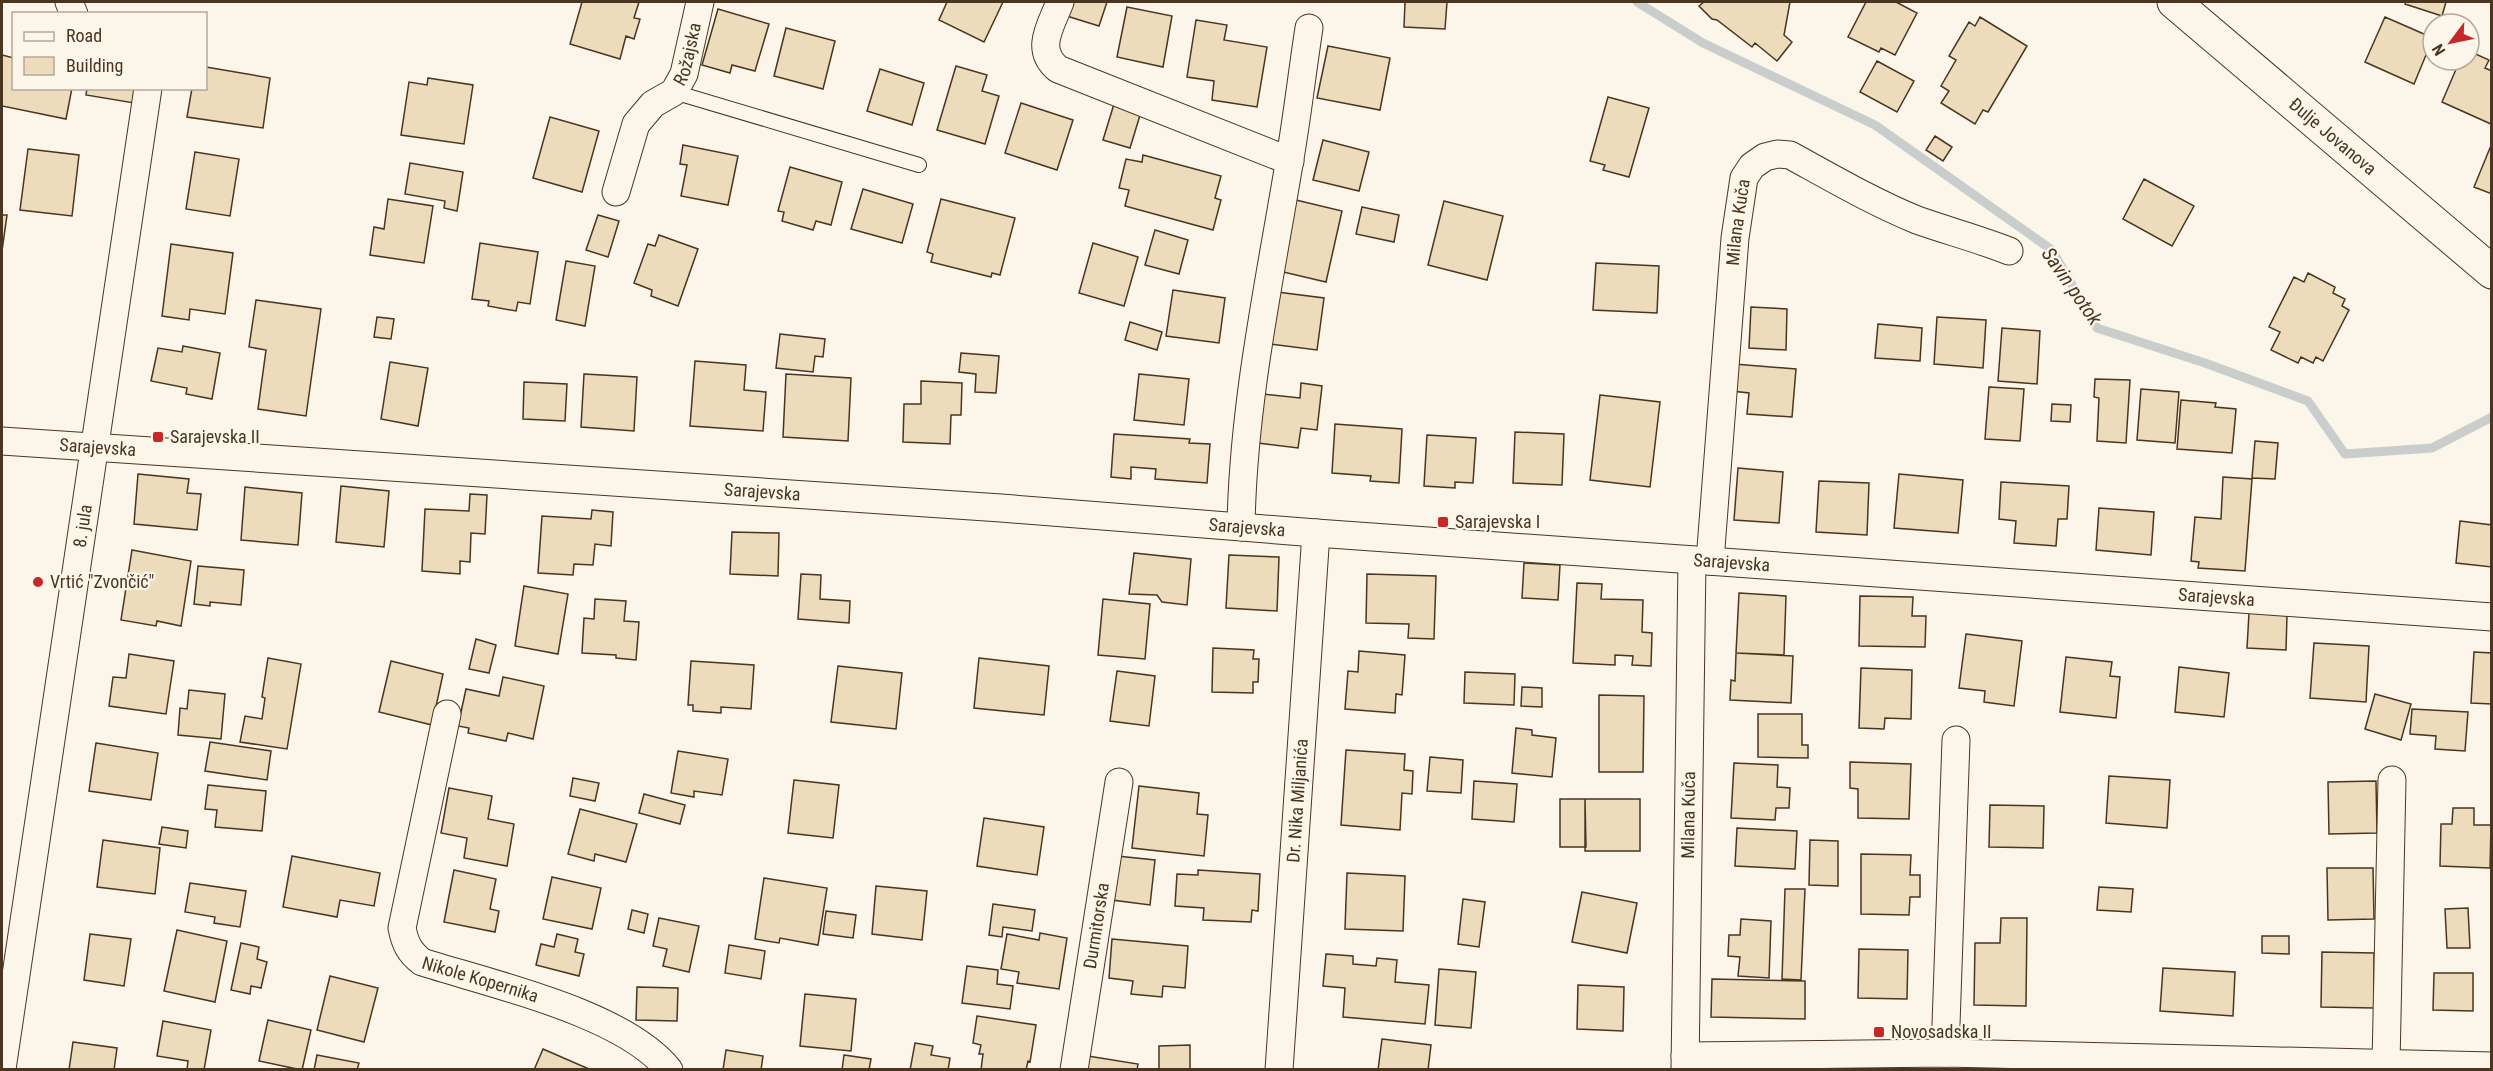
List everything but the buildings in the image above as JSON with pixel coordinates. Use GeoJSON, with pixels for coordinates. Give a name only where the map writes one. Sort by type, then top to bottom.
{"type":"FeatureCollection","features":[{"type":"Feature","properties":{"kind":"street","name":"Rožajska"},"geometry":{"type":"LineString","coordinates":[[616,192],[636,124],[653,104],[674,92],[684,74],[700,2]]}},
{"type":"Feature","properties":{"kind":"street"},"geometry":{"type":"LineString","coordinates":[[1060,2],[1044,46],[1046,55],[1058,69],[1290,161]]}},
{"type":"Feature","properties":{"kind":"street","name":"Đulje Jovanova"},"geometry":{"type":"LineString","coordinates":[[2176,2],[2492,272]]}},
{"type":"Feature","properties":{"kind":"street"},"geometry":{"type":"LineString","coordinates":[[1241,527],[1245,452],[1258,349],[1290,161],[1309,28]]}},
{"type":"Feature","properties":{"kind":"street","name":"8. jula"},"geometry":{"type":"LineString","coordinates":[[2,1069],[148,90]]}},
{"type":"Feature","properties":{"kind":"street","name":"Milana Kuča"},"geometry":{"type":"LineString","coordinates":[[1685,1063],[1701,560],[1735,238],[1744,178],[1752,166],[1764,157],[1777,154],[1790,155],[1875,202],[1919,221],[1978,238],[2009,251]]}},
{"type":"Feature","properties":{"kind":"street","name":"Sarajevska"},"geometry":{"type":"LineString","coordinates":[[2,441],[1001,508],[1316,533],[2492,617]]}},
{"type":"Feature","properties":{"kind":"street","name":"Dr. Nika Miljanića"},"geometry":{"type":"LineString","coordinates":[[1279,1070],[1316,533]]}},
{"type":"Feature","properties":{"kind":"street","name":"Nikole Kopernika"},"geometry":{"type":"LineString","coordinates":[[447,714],[402,928],[405,944],[413,956],[422,963],[594,1018],[632,1038],[650,1051],[669,1070]]}},
{"type":"Feature","properties":{"kind":"street"},"geometry":{"type":"LineString","coordinates":[[1945,1053],[1956,740]]}},
{"type":"Feature","properties":{"kind":"street"},"geometry":{"type":"LineString","coordinates":[[2386,1064],[2392,780]]}},
{"type":"Feature","properties":{"kind":"street","name":"Durmitorska"},"geometry":{"type":"LineString","coordinates":[[1074,1070],[1119,782]]}},
{"type":"Feature","properties":{"kind":"street"},"geometry":{"type":"LineString","coordinates":[[1685,1063],[1945,1053],[2492,1066]]}},
{"type":"Feature","properties":{"kind":"lane"},"geometry":{"type":"LineString","coordinates":[[674,92],[919,165]]}},
{"type":"Feature","properties":{"kind":"waterway","name":"Savin potok"},"geometry":{"type":"LineString","coordinates":[[1637,2],[1703,43],[1875,125],[2052,250],[2097,328],[2205,363],[2308,401],[2345,454],[2432,448],[2492,417]]}},
{"type":"Feature","properties":{"kind":"place","name":"Sarajevska II"},"geometry":{"type":"Point","coordinates":[158,437]}},
{"type":"Feature","properties":{"kind":"place","name":"Sarajevska I"},"geometry":{"type":"Point","coordinates":[1443,522]}},
{"type":"Feature","properties":{"kind":"place","name":"Vrtić \"Zvončić\""},"geometry":{"type":"Point","coordinates":[38,582]}},
{"type":"Feature","properties":{"kind":"place","name":"Novosadska II"},"geometry":{"type":"Point","coordinates":[1879,1032]}}]}
